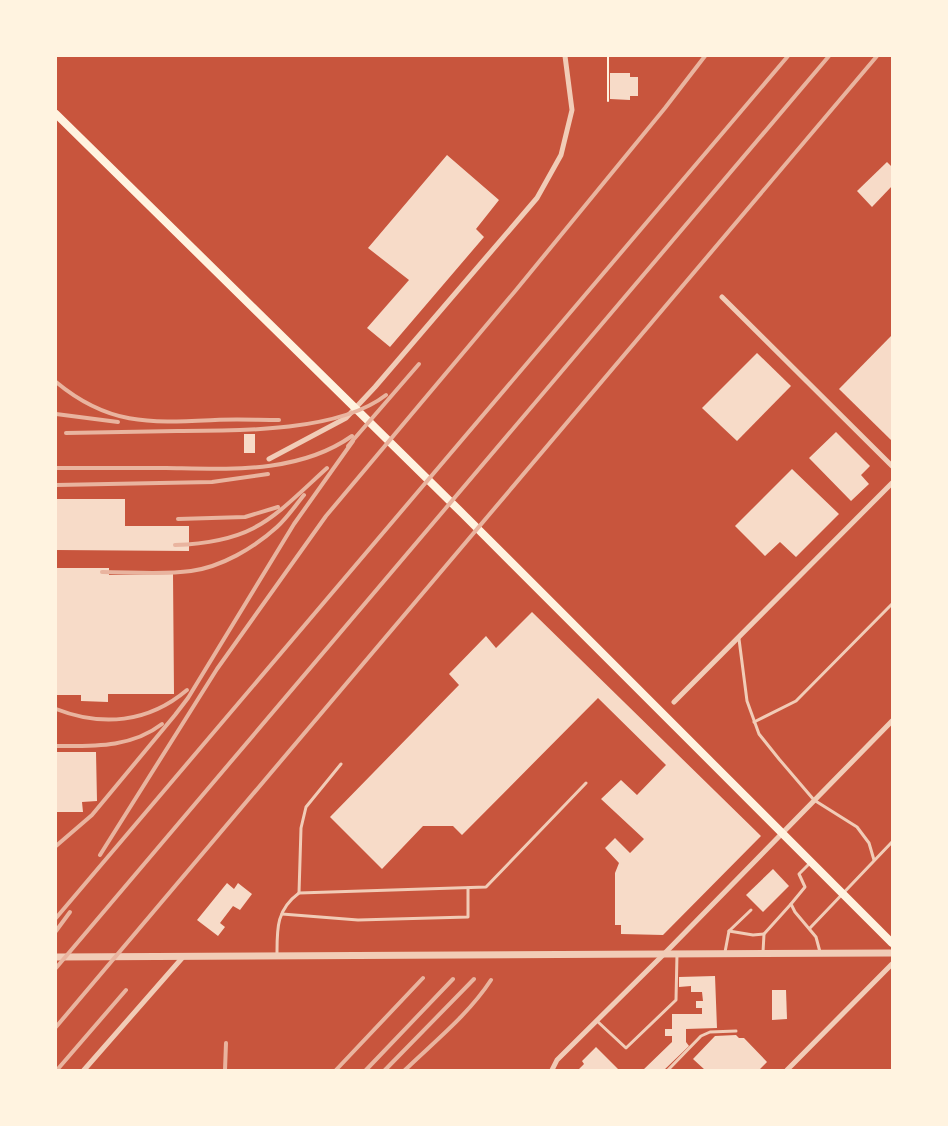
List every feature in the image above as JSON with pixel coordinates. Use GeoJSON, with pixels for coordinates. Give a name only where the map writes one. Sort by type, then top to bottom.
{"type":"FeatureCollection","features":[{"type":"Feature","properties":{"kind":"main road"},"geometry":{"type":"LineString","coordinates":[[56,115],[463,514],[892,943]]}},
{"type":"Feature","properties":{"kind":"street"},"geometry":{"type":"LineString","coordinates":[[269,459],[346,418],[537,198],[561,155],[572,110],[565,56]]}},
{"type":"Feature","properties":{"kind":"street"},"geometry":{"type":"LineString","coordinates":[[722,297],[892,466]]}},
{"type":"Feature","properties":{"kind":"street"},"geometry":{"type":"LineString","coordinates":[[674,702],[892,483]]}},
{"type":"Feature","properties":{"kind":"street"},"geometry":{"type":"LineString","coordinates":[[552,1071],[557,1059],[597,1022],[892,721]]}},
{"type":"Feature","properties":{"kind":"street"},"geometry":{"type":"LineString","coordinates":[[56,957],[892,953]]}},
{"type":"Feature","properties":{"kind":"street"},"geometry":{"type":"LineString","coordinates":[[84,1071],[183,957]]}},
{"type":"Feature","properties":{"kind":"street"},"geometry":{"type":"LineString","coordinates":[[787,1071],[892,964]]}},
{"type":"Feature","properties":{"kind":"lane"},"geometry":{"type":"LineString","coordinates":[[754,722],[796,701],[892,604]]}},
{"type":"Feature","properties":{"kind":"lane"},"geometry":{"type":"LineString","coordinates":[[738,637],[747,701],[754,722],[766,745],[814,800],[857,827],[869,843],[874,860]]}},
{"type":"Feature","properties":{"kind":"lane"},"geometry":{"type":"LineString","coordinates":[[299,893],[301,828],[306,807],[341,764]]}},
{"type":"Feature","properties":{"kind":"lane"},"geometry":{"type":"LineString","coordinates":[[277,957],[278,925],[288,901],[299,893],[486,887],[586,783]]}},
{"type":"Feature","properties":{"kind":"lane"},"geometry":{"type":"LineString","coordinates":[[810,928],[892,843]]}},
{"type":"Feature","properties":{"kind":"lane"},"geometry":{"type":"LineString","coordinates":[[763,954],[764,934],[804,887],[799,874],[811,862]]}},
{"type":"Feature","properties":{"kind":"lane"},"geometry":{"type":"LineString","coordinates":[[282,914],[358,920],[468,917],[468,888]]}},
{"type":"Feature","properties":{"kind":"lane"},"geometry":{"type":"LineString","coordinates":[[791,904],[816,937],[820,954]]}},
{"type":"Feature","properties":{"kind":"lane"},"geometry":{"type":"LineString","coordinates":[[725,954],[729,932],[751,910]]}},
{"type":"Feature","properties":{"kind":"lane"},"geometry":{"type":"LineString","coordinates":[[729,932],[764,934]]}},
{"type":"Feature","properties":{"kind":"lane"},"geometry":{"type":"LineString","coordinates":[[597,1022],[626,1048],[676,1000],[676,954]]}},
{"type":"Feature","properties":{"kind":"lane"},"geometry":{"type":"LineString","coordinates":[[668,1071],[701,1036],[710,1032],[736,1031]]}},
{"type":"Feature","properties":{"kind":"path"},"geometry":{"type":"LineString","coordinates":[[608,56],[608,101]]}},
{"type":"Feature","properties":{"kind":"building"},"geometry":{"type":"Polygon","coordinates":[[[610,73],[630,73],[630,77],[638,77],[638,96],[630,96],[630,100],[610,99],[610,73]]]}},
{"type":"Feature","properties":{"kind":"building"},"geometry":{"type":"Polygon","coordinates":[[[447,155],[499,200],[476,229],[484,237],[390,347],[367,328],[409,280],[368,248],[447,155]]]}},
{"type":"Feature","properties":{"kind":"building"},"geometry":{"type":"Polygon","coordinates":[[[887,162],[892,167],[892,186],[872,207],[857,191],[887,162]]]}},
{"type":"Feature","properties":{"kind":"building"},"geometry":{"type":"Polygon","coordinates":[[[892,335],[892,441],[839,389],[892,335]]]}},
{"type":"Feature","properties":{"kind":"building"},"geometry":{"type":"Polygon","coordinates":[[[757,353],[791,386],[737,441],[702,408],[757,353]]]}},
{"type":"Feature","properties":{"kind":"building"},"geometry":{"type":"Polygon","coordinates":[[[836,432],[870,466],[861,475],[869,484],[851,501],[809,458],[836,432]]]}},
{"type":"Feature","properties":{"kind":"building"},"geometry":{"type":"Polygon","coordinates":[[[244,434],[255,434],[255,453],[244,453],[244,434]]]}},
{"type":"Feature","properties":{"kind":"building"},"geometry":{"type":"Polygon","coordinates":[[[792,469],[839,514],[796,557],[780,542],[765,556],[735,526],[792,469]]]}},
{"type":"Feature","properties":{"kind":"building"},"geometry":{"type":"Polygon","coordinates":[[[56,499],[125,499],[125,526],[189,526],[189,551],[56,550],[56,499]]]}},
{"type":"Feature","properties":{"kind":"building"},"geometry":{"type":"Polygon","coordinates":[[[56,568],[109,568],[109,575],[173,574],[174,694],[108,694],[108,702],[81,701],[81,695],[56,695],[56,568]]]}},
{"type":"Feature","properties":{"kind":"building"},"geometry":{"type":"Polygon","coordinates":[[[532,612],[761,836],[663,935],[621,934],[621,925],[615,925],[615,873],[619,863],[605,848],[615,838],[630,853],[644,839],[601,799],[621,780],[637,795],[666,765],[598,698],[462,835],[453,826],[423,826],[382,869],[330,817],[459,685],[449,674],[486,636],[496,648],[532,612]]]}},
{"type":"Feature","properties":{"kind":"building"},"geometry":{"type":"Polygon","coordinates":[[[56,752],[96,752],[97,801],[82,802],[83,812],[56,812],[56,752]]]}},
{"type":"Feature","properties":{"kind":"building"},"geometry":{"type":"Polygon","coordinates":[[[773,869],[789,886],[763,912],[746,895],[773,869]]]}},
{"type":"Feature","properties":{"kind":"building"},"geometry":{"type":"Polygon","coordinates":[[[227,883],[234,889],[238,883],[252,894],[240,910],[233,906],[220,923],[225,927],[218,936],[197,920],[227,883]]]}},
{"type":"Feature","properties":{"kind":"building"},"geometry":{"type":"Polygon","coordinates":[[[715,976],[717,1028],[686,1029],[686,1042],[689,1046],[664,1070],[643,1070],[672,1042],[672,1036],[665,1036],[665,1029],[672,1029],[672,1014],[702,1014],[702,1008],[696,1008],[696,1001],[703,1001],[702,992],[691,992],[691,986],[679,987],[679,977],[715,976]]]}},
{"type":"Feature","properties":{"kind":"building"},"geometry":{"type":"Polygon","coordinates":[[[772,990],[786,990],[787,1019],[772,1020],[772,990]]]}},
{"type":"Feature","properties":{"kind":"building"},"geometry":{"type":"Polygon","coordinates":[[[736,1035],[744,1038],[767,1062],[759,1070],[705,1070],[693,1059],[715,1036],[736,1035]]]}},
{"type":"Feature","properties":{"kind":"building"},"geometry":{"type":"Polygon","coordinates":[[[596,1047],[619,1070],[578,1070],[584,1064],[582,1061],[596,1047]]]}},
{"type":"Feature","properties":{"kind":"railway"},"geometry":{"type":"LineString","coordinates":[[100,855],[217,669],[326,516],[516,290],[705,56]]}},
{"type":"Feature","properties":{"kind":"railway"},"geometry":{"type":"LineString","coordinates":[[56,918],[788,56]]}},
{"type":"Feature","properties":{"kind":"railway"},"geometry":{"type":"LineString","coordinates":[[56,968],[829,56]]}},
{"type":"Feature","properties":{"kind":"railway"},"geometry":{"type":"LineString","coordinates":[[56,1027],[877,56]]}},
{"type":"Feature","properties":{"kind":"railway"},"geometry":{"type":"LineString","coordinates":[[348,446],[419,364]]}},
{"type":"Feature","properties":{"kind":"railway"},"geometry":{"type":"LineString","coordinates":[[56,382],[94,407],[131,419],[170,422],[279,420]]}},
{"type":"Feature","properties":{"kind":"railway"},"geometry":{"type":"LineString","coordinates":[[66,433],[228,431],[286,427],[342,416],[366,407],[386,395]]}},
{"type":"Feature","properties":{"kind":"railway"},"geometry":{"type":"LineString","coordinates":[[56,414],[118,422]]}},
{"type":"Feature","properties":{"kind":"railway"},"geometry":{"type":"LineString","coordinates":[[56,468],[262,467],[309,457],[352,436]]}},
{"type":"Feature","properties":{"kind":"railway"},"geometry":{"type":"LineString","coordinates":[[56,846],[92,815],[188,698],[294,524],[353,441]]}},
{"type":"Feature","properties":{"kind":"railway"},"geometry":{"type":"LineString","coordinates":[[175,545],[225,539],[243,533],[275,514],[327,468]]}},
{"type":"Feature","properties":{"kind":"railway"},"geometry":{"type":"LineString","coordinates":[[56,485],[212,482],[268,474]]}},
{"type":"Feature","properties":{"kind":"railway"},"geometry":{"type":"LineString","coordinates":[[102,572],[180,572],[202,569],[225,561],[268,535],[284,520],[304,495]]}},
{"type":"Feature","properties":{"kind":"railway"},"geometry":{"type":"LineString","coordinates":[[178,519],[245,517],[278,507]]}},
{"type":"Feature","properties":{"kind":"railway"},"geometry":{"type":"LineString","coordinates":[[56,709],[90,718],[124,719],[157,709],[187,690]]}},
{"type":"Feature","properties":{"kind":"railway"},"geometry":{"type":"LineString","coordinates":[[56,746],[125,742],[138,738],[162,724]]}},
{"type":"Feature","properties":{"kind":"railway"},"geometry":{"type":"LineString","coordinates":[[56,931],[70,912]]}},
{"type":"Feature","properties":{"kind":"railway"},"geometry":{"type":"LineString","coordinates":[[336,1070],[423,978]]}},
{"type":"Feature","properties":{"kind":"railway"},"geometry":{"type":"LineString","coordinates":[[366,1070],[453,979]]}},
{"type":"Feature","properties":{"kind":"railway"},"geometry":{"type":"LineString","coordinates":[[385,1070],[474,979]]}},
{"type":"Feature","properties":{"kind":"railway"},"geometry":{"type":"LineString","coordinates":[[405,1070],[462,1016],[491,980]]}},
{"type":"Feature","properties":{"kind":"railway"},"geometry":{"type":"LineString","coordinates":[[57,1070],[126,990]]}},
{"type":"Feature","properties":{"kind":"railway"},"geometry":{"type":"LineString","coordinates":[[225,1070],[226,1043]]}}]}
